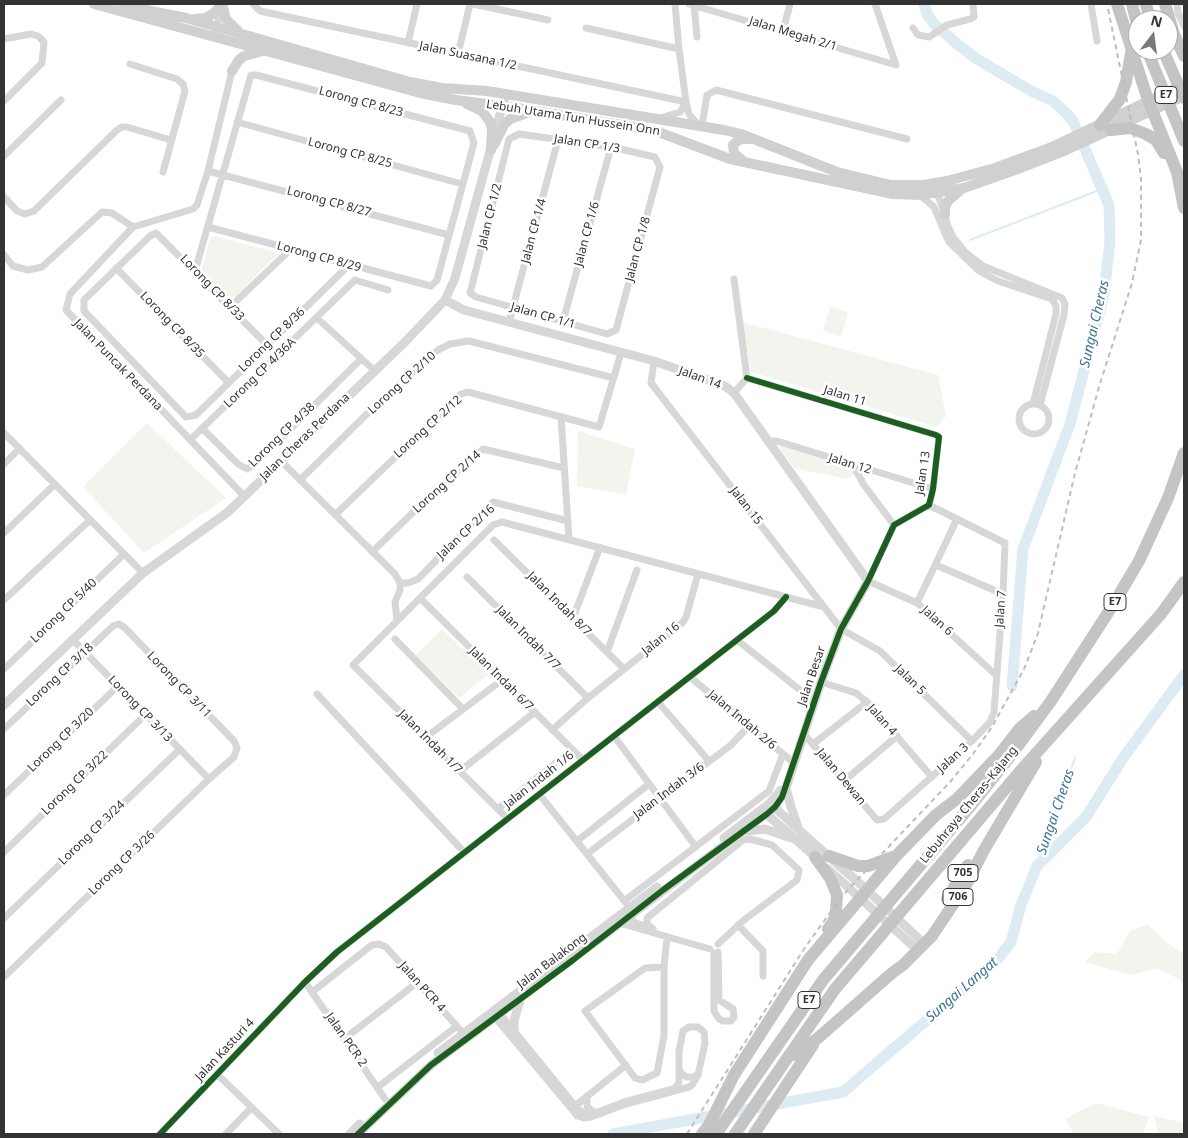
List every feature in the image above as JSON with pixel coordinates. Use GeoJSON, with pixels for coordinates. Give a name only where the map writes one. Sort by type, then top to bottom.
{"type":"FeatureCollection","features":[{"type":"Feature","properties":{"kind":"highway"},"geometry":{"type":"LineString","coordinates":[[1117,4],[1128,40]]}},
{"type":"Feature","properties":{"kind":"highway"},"geometry":{"type":"LineString","coordinates":[[1165,4],[1174,34],[1184,56]]}},
{"type":"Feature","properties":{"kind":"highway"},"geometry":{"type":"LineString","coordinates":[[1131,60],[1120,99],[1106,127],[1130,128],[1156,140],[1176,172]]}},
{"type":"Feature","properties":{"kind":"highway"},"geometry":{"type":"LineString","coordinates":[[1134,60],[1176,172],[1184,208]]}},
{"type":"Feature","properties":{"kind":"highway","name":"E7"},"geometry":{"type":"LineString","coordinates":[[1151,60],[1184,141]]}},
{"type":"Feature","properties":{"kind":"highway","name":"E7"},"geometry":{"type":"LineString","coordinates":[[1167,60],[1184,97]]}},
{"type":"Feature","properties":{"kind":"highway","name":"Lebuhraya Cheras–Kajang"},"geometry":{"type":"LineString","coordinates":[[710,1131],[746,1076],[803,1008],[823,980],[1012,754],[1051,701],[1139,562],[1168,498],[1184,453]]}},
{"type":"Feature","properties":{"kind":"highway","name":"Lebuhraya Cheras–Kajang"},"geometry":{"type":"LineString","coordinates":[[735,1134],[835,989],[1051,736],[1161,614],[1184,582]]}},
{"type":"Feature","properties":{"kind":"highway"},"geometry":{"type":"LineString","coordinates":[[808,960],[896,856],[936,815],[958,798],[999,755],[1020,728],[1051,701]]}},
{"type":"Feature","properties":{"kind":"highway"},"geometry":{"type":"LineString","coordinates":[[1008,808],[1051,736]]}},
{"type":"Feature","properties":{"kind":"highway","name":"705"},"geometry":{"type":"LineString","coordinates":[[916,943],[1008,808]]}},
{"type":"Feature","properties":{"kind":"highway","name":"706"},"geometry":{"type":"LineString","coordinates":[[892,973],[914,956],[942,922],[966,885],[1008,808]]}},
{"type":"Feature","properties":{"kind":"highway"},"geometry":{"type":"LineString","coordinates":[[829,856],[849,863],[868,866],[896,856]]}},
{"type":"Feature","properties":{"kind":"highway"},"geometry":{"type":"LineString","coordinates":[[710,1131],[746,1076],[815,945],[834,920],[837,895],[830,878],[815,857]]}},
{"type":"Feature","properties":{"kind":"highway"},"geometry":{"type":"LineString","coordinates":[[783,1065],[818,1038],[892,973],[900,960],[916,943]]}},
{"type":"Feature","properties":{"kind":"highway"},"geometry":{"type":"LineString","coordinates":[[754,1134],[818,1038]]}},
{"type":"Feature","properties":{"kind":"main road","name":"Lebuh Utama Tun Hussein Onn"},"geometry":{"type":"LineString","coordinates":[[94,4],[216,31],[241,34],[410,82],[442,88],[488,91],[700,125],[742,134],[820,166],[855,177],[891,185],[924,185],[961,178],[1075,141]]}},
{"type":"Feature","properties":{"kind":"main road","name":"Lebuh Utama Tun Hussein Onn"},"geometry":{"type":"LineString","coordinates":[[124,4],[191,19],[216,31],[227,40],[420,93],[456,100],[503,103],[642,127],[746,163],[893,194],[920,195],[964,188],[1015,170],[1075,141]]}},
{"type":"Feature","properties":{"kind":"main road"},"geometry":{"type":"LineString","coordinates":[[191,19],[206,18],[214,13],[222,4]]}},
{"type":"Feature","properties":{"kind":"main road"},"geometry":{"type":"LineString","coordinates":[[222,4],[224,14],[229,23],[241,34]]}},
{"type":"Feature","properties":{"kind":"main road"},"geometry":{"type":"LineString","coordinates":[[227,40],[234,56],[232,71]]}},
{"type":"Feature","properties":{"kind":"main road"},"geometry":{"type":"LineString","coordinates":[[232,71],[244,56],[264,51]]}},
{"type":"Feature","properties":{"kind":"main road"},"geometry":{"type":"LineString","coordinates":[[1075,141],[1150,105],[1184,84]]}},
{"type":"Feature","properties":{"kind":"main road"},"geometry":{"type":"LineString","coordinates":[[470,91],[496,96],[503,103],[510,98],[532,102],[544,101]]}},
{"type":"Feature","properties":{"kind":"main road"},"geometry":{"type":"LineString","coordinates":[[1150,105],[1184,97]]}},
{"type":"Feature","properties":{"kind":"main road"},"geometry":{"type":"LineString","coordinates":[[456,100],[469,104],[487,116],[492,129],[491,150]]}},
{"type":"Feature","properties":{"kind":"main road"},"geometry":{"type":"LineString","coordinates":[[491,150],[500,132],[510,119],[535,110]]}},
{"type":"Feature","properties":{"kind":"main road"},"geometry":{"type":"LineString","coordinates":[[663,133],[680,145],[750,171],[818,185],[827,181]]}},
{"type":"Feature","properties":{"kind":"main road"},"geometry":{"type":"LineString","coordinates":[[746,163],[734,153],[733,145],[741,140],[752,139]]}},
{"type":"Feature","properties":{"kind":"main road"},"geometry":{"type":"LineString","coordinates":[[945,215],[945,207],[948,202],[964,188]]}},
{"type":"Feature","properties":{"kind":"street"},"geometry":{"type":"LineString","coordinates":[[216,31],[222,4]]}},
{"type":"Feature","properties":{"kind":"street","name":"Jalan Suasana 1/2"},"geometry":{"type":"LineString","coordinates":[[253,4],[260,11],[686,102]]}},
{"type":"Feature","properties":{"kind":"street"},"geometry":{"type":"LineString","coordinates":[[408,43],[417,4]]}},
{"type":"Feature","properties":{"kind":"street"},"geometry":{"type":"LineString","coordinates":[[458,54],[471,4],[548,20]]}},
{"type":"Feature","properties":{"kind":"street"},"geometry":{"type":"LineString","coordinates":[[675,4],[686,102],[689,114],[700,125]]}},
{"type":"Feature","properties":{"kind":"street","name":"Jalan Megah 2/1"},"geometry":{"type":"LineString","coordinates":[[690,4],[896,65],[875,4]]}},
{"type":"Feature","properties":{"kind":"street"},"geometry":{"type":"LineString","coordinates":[[694,4],[696,37]]}},
{"type":"Feature","properties":{"kind":"street"},"geometry":{"type":"LineString","coordinates":[[783,31],[790,4]]}},
{"type":"Feature","properties":{"kind":"street"},"geometry":{"type":"LineString","coordinates":[[914,28],[918,35],[929,37],[946,25],[974,17],[974,4]]}},
{"type":"Feature","properties":{"kind":"street"},"geometry":{"type":"LineString","coordinates":[[1091,4],[1097,41]]}},
{"type":"Feature","properties":{"kind":"street"},"geometry":{"type":"LineString","coordinates":[[1177,4],[1178,13],[1184,26]]}},
{"type":"Feature","properties":{"kind":"street"},"geometry":{"type":"LineString","coordinates":[[586,28],[679,49]]}},
{"type":"Feature","properties":{"kind":"street"},"geometry":{"type":"LineString","coordinates":[[4,39],[31,34],[38,36],[44,42],[42,63],[4,101]]}},
{"type":"Feature","properties":{"kind":"street"},"geometry":{"type":"LineString","coordinates":[[130,64],[177,79],[183,84],[185,91],[163,172]]}},
{"type":"Feature","properties":{"kind":"street"},"geometry":{"type":"LineString","coordinates":[[4,255],[13,266],[28,270],[42,267],[102,212],[112,213],[133,227],[193,209],[197,205],[208,171],[232,71]]}},
{"type":"Feature","properties":{"kind":"street","name":"Lorong CP 8/23"},"geometry":{"type":"LineString","coordinates":[[237,122],[251,75],[256,75],[470,131],[474,142],[462,184]]}},
{"type":"Feature","properties":{"kind":"street"},"geometry":{"type":"LineString","coordinates":[[700,125],[708,95],[716,90],[907,139]]}},
{"type":"Feature","properties":{"kind":"street"},"geometry":{"type":"LineString","coordinates":[[4,156],[61,100]]}},
{"type":"Feature","properties":{"kind":"street"},"geometry":{"type":"LineString","coordinates":[[658,119],[680,112],[686,102]]}},
{"type":"Feature","properties":{"kind":"street","name":"Jalan Cheras Perdana"},"geometry":{"type":"LineString","coordinates":[[4,705],[143,573],[228,512],[405,342],[445,300],[455,278],[503,103]]}},
{"type":"Feature","properties":{"kind":"street"},"geometry":{"type":"LineString","coordinates":[[195,270],[237,122]]}},
{"type":"Feature","properties":{"kind":"street","name":"Lorong CP 8/25"},"geometry":{"type":"LineString","coordinates":[[237,122],[462,184]]}},
{"type":"Feature","properties":{"kind":"street"},"geometry":{"type":"LineString","coordinates":[[4,197],[17,211],[25,214],[34,211],[116,130],[122,127],[172,140]]}},
{"type":"Feature","properties":{"kind":"street","name":"Jalan CP 1/3"},"geometry":{"type":"LineString","coordinates":[[510,139],[519,134],[611,147],[655,157],[660,167]]}},
{"type":"Feature","properties":{"kind":"street","name":"Jalan CP 1/2"},"geometry":{"type":"LineString","coordinates":[[470,293],[510,139]]}},
{"type":"Feature","properties":{"kind":"street","name":"Jalan CP 1/4"},"geometry":{"type":"LineString","coordinates":[[510,322],[558,140]]}},
{"type":"Feature","properties":{"kind":"street","name":"Jalan CP 1/6"},"geometry":{"type":"LineString","coordinates":[[564,321],[611,147]]}},
{"type":"Feature","properties":{"kind":"street","name":"Jalan CP 1/8"},"geometry":{"type":"LineString","coordinates":[[616,330],[660,167]]}},
{"type":"Feature","properties":{"kind":"street","name":"Lorong CP 8/27"},"geometry":{"type":"LineString","coordinates":[[208,171],[449,235]]}},
{"type":"Feature","properties":{"kind":"street"},"geometry":{"type":"LineString","coordinates":[[449,235],[462,184]]}},
{"type":"Feature","properties":{"kind":"street"},"geometry":{"type":"LineString","coordinates":[[924,185],[931,187],[936,192],[953,237],[965,252],[983,266],[1062,298],[1065,304],[1064,315],[1036,404]]}},
{"type":"Feature","properties":{"kind":"street"},"geometry":{"type":"LineString","coordinates":[[920,195],[934,207],[950,243],[979,271],[998,281],[1052,299],[1056,306],[1056,314],[1036,404]]}},
{"type":"Feature","properties":{"kind":"street","name":"Jalan Puncak Perdana"},"geometry":{"type":"LineString","coordinates":[[133,227],[70,294],[66,310],[244,496]]}},
{"type":"Feature","properties":{"kind":"street","name":"Lorong CP 8/29"},"geometry":{"type":"LineString","coordinates":[[208,227],[431,286],[436,280],[449,235]]}},
{"type":"Feature","properties":{"kind":"street","name":"Lorong CP 8/33"},"geometry":{"type":"LineString","coordinates":[[116,268],[150,236],[156,233],[195,270],[267,345]]}},
{"type":"Feature","properties":{"kind":"street"},"geometry":{"type":"LineString","coordinates":[[230,307],[290,249]]}},
{"type":"Feature","properties":{"kind":"street","name":"Lorong CP 8/36"},"geometry":{"type":"LineString","coordinates":[[116,268],[84,300],[84,311],[186,417],[196,415],[349,265]]}},
{"type":"Feature","properties":{"kind":"street","name":"Lorong CP 8/35"},"geometry":{"type":"LineString","coordinates":[[116,268],[228,382]]}},
{"type":"Feature","properties":{"kind":"street"},"geometry":{"type":"LineString","coordinates":[[734,279],[747,378],[734,393]]}},
{"type":"Feature","properties":{"kind":"street","name":"Lorong CP 4/36A"},"geometry":{"type":"LineString","coordinates":[[190,440],[355,280],[388,290]]}},
{"type":"Feature","properties":{"kind":"street","name":"Jalan CP 1/1"},"geometry":{"type":"LineString","coordinates":[[470,293],[476,297],[607,334],[616,330]]}},
{"type":"Feature","properties":{"kind":"street","name":"Jalan 14"},"geometry":{"type":"LineString","coordinates":[[445,300],[464,310],[621,352],[725,386],[734,393],[868,580]]}},
{"type":"Feature","properties":{"kind":"street"},"geometry":{"type":"LineString","coordinates":[[317,318],[375,371]]}},
{"type":"Feature","properties":{"kind":"street","name":"Lorong CP 2/10"},"geometry":{"type":"LineString","coordinates":[[300,480],[377,404],[438,350],[450,344],[468,341],[614,378]]}},
{"type":"Feature","properties":{"kind":"street"},"geometry":{"type":"LineString","coordinates":[[614,378],[621,352]]}},
{"type":"Feature","properties":{"kind":"street","name":"Lorong CP 4/38"},"geometry":{"type":"LineString","coordinates":[[202,428],[238,464],[247,469],[254,466],[361,358]]}},
{"type":"Feature","properties":{"kind":"street","name":"Jalan 15"},"geometry":{"type":"LineString","coordinates":[[654,362],[651,383],[841,629]]}},
{"type":"Feature","properties":{"kind":"street","name":"Lorong CP 2/12"},"geometry":{"type":"LineString","coordinates":[[335,515],[461,394],[468,392],[599,428],[614,378]]}},
{"type":"Feature","properties":{"kind":"street","name":"Jalan 11"},"geometry":{"type":"LineString","coordinates":[[747,378],[936,435]]}},
{"type":"Feature","properties":{"kind":"street"},"geometry":{"type":"LineString","coordinates":[[1036,404],[1048,412],[1049,423],[1043,431],[1033,435],[1020,427],[1018,418],[1022,409],[1036,404]]}},
{"type":"Feature","properties":{"kind":"street"},"geometry":{"type":"LineString","coordinates":[[561,417],[569,539]]}},
{"type":"Feature","properties":{"kind":"street"},"geometry":{"type":"LineString","coordinates":[[4,434],[143,573]]}},
{"type":"Feature","properties":{"kind":"street","name":"Jalan 13"},"geometry":{"type":"LineString","coordinates":[[894,525],[928,505],[933,489],[939,442],[939,437],[936,435]]}},
{"type":"Feature","properties":{"kind":"street","name":"Jalan 12"},"geometry":{"type":"LineString","coordinates":[[768,441],[777,441],[933,489]]}},
{"type":"Feature","properties":{"kind":"street","name":"Lorong CP 2/14"},"geometry":{"type":"LineString","coordinates":[[372,552],[483,448],[564,468]]}},
{"type":"Feature","properties":{"kind":"street"},"geometry":{"type":"LineString","coordinates":[[4,464],[19,449]]}},
{"type":"Feature","properties":{"kind":"street"},"geometry":{"type":"LineString","coordinates":[[281,461],[395,574],[400,584],[400,590],[395,602],[397,621]]}},
{"type":"Feature","properties":{"kind":"street"},"geometry":{"type":"LineString","coordinates":[[853,465],[864,485],[894,525],[868,580]]}},
{"type":"Feature","properties":{"kind":"street"},"geometry":{"type":"LineString","coordinates":[[4,533],[55,484]]}},
{"type":"Feature","properties":{"kind":"street","name":"Jalan CP 2/16"},"geometry":{"type":"LineString","coordinates":[[400,584],[418,579],[493,502],[568,521]]}},
{"type":"Feature","properties":{"kind":"street"},"geometry":{"type":"LineString","coordinates":[[917,603],[956,519],[928,505]]}},
{"type":"Feature","properties":{"kind":"street","name":"Jalan 7"},"geometry":{"type":"LineString","coordinates":[[956,519],[1005,543],[996,675]]}},
{"type":"Feature","properties":{"kind":"street"},"geometry":{"type":"LineString","coordinates":[[4,600],[90,520]]}},
{"type":"Feature","properties":{"kind":"street"},"geometry":{"type":"LineString","coordinates":[[397,621],[492,525],[502,522],[824,607]]}},
{"type":"Feature","properties":{"kind":"street","name":"Jalan Indah 8/7"},"geometry":{"type":"LineString","coordinates":[[494,540],[624,669]]}},
{"type":"Feature","properties":{"kind":"street"},"geometry":{"type":"LineString","coordinates":[[573,618],[600,548]]}},
{"type":"Feature","properties":{"kind":"street","name":"Lorong CP 5/40"},"geometry":{"type":"LineString","coordinates":[[4,669],[124,554]]}},
{"type":"Feature","properties":{"kind":"street"},"geometry":{"type":"LineString","coordinates":[[936,565],[1003,594]]}},
{"type":"Feature","properties":{"kind":"street"},"geometry":{"type":"LineString","coordinates":[[607,652],[637,570]]}},
{"type":"Feature","properties":{"kind":"street","name":"Jalan 16"},"geometry":{"type":"LineString","coordinates":[[552,730],[588,698],[682,622],[686,617],[698,574]]}},
{"type":"Feature","properties":{"kind":"street","name":"Jalan Indah 7/7"},"geometry":{"type":"LineString","coordinates":[[467,577],[588,698]]}},
{"type":"Feature","properties":{"kind":"street","name":"Jalan 6"},"geometry":{"type":"LineString","coordinates":[[868,580],[917,603],[996,675]]}},
{"type":"Feature","properties":{"kind":"street","name":"Jalan Besar"},"geometry":{"type":"LineString","coordinates":[[772,805],[787,785],[814,702],[841,629],[868,580]]}},
{"type":"Feature","properties":{"kind":"street","name":"Jalan Indah 1/6"},"geometry":{"type":"LineString","coordinates":[[305,982],[337,952],[774,611],[786,597]]}},
{"type":"Feature","properties":{"kind":"street","name":"Jalan Indah 6/7"},"geometry":{"type":"LineString","coordinates":[[420,598],[583,760]]}},
{"type":"Feature","properties":{"kind":"street","name":"Jalan Indah 1/7"},"geometry":{"type":"LineString","coordinates":[[397,621],[353,664],[508,818]]}},
{"type":"Feature","properties":{"kind":"street","name":"Lorong CP 3/18"},"geometry":{"type":"LineString","coordinates":[[4,729],[84,652],[113,626],[119,624]]}},
{"type":"Feature","properties":{"kind":"street","name":"Lorong CP 3/11"},"geometry":{"type":"LineString","coordinates":[[119,624],[234,741],[237,748]]}},
{"type":"Feature","properties":{"kind":"street","name":"Jalan 5"},"geometry":{"type":"LineString","coordinates":[[841,629],[880,650],[972,741]]}},
{"type":"Feature","properties":{"kind":"street","name":"Lorong CP 3/13"},"geometry":{"type":"LineString","coordinates":[[72,639],[209,779]]}},
{"type":"Feature","properties":{"kind":"street"},"geometry":{"type":"LineString","coordinates":[[395,639],[464,709]]}},
{"type":"Feature","properties":{"kind":"street"},"geometry":{"type":"LineString","coordinates":[[737,640],[814,702]]}},
{"type":"Feature","properties":{"kind":"street","name":"Jalan 3"},"geometry":{"type":"LineString","coordinates":[[877,820],[884,819],[984,729],[992,717],[996,675]]}},
{"type":"Feature","properties":{"kind":"street","name":"Jalan Indah 2/6"},"geometry":{"type":"LineString","coordinates":[[690,677],[748,727],[794,763]]}},
{"type":"Feature","properties":{"kind":"street"},"geometry":{"type":"LineString","coordinates":[[426,737],[502,680]]}},
{"type":"Feature","properties":{"kind":"street","name":"Jalan 4"},"geometry":{"type":"LineString","coordinates":[[821,682],[856,693],[867,702],[932,776]]}},
{"type":"Feature","properties":{"kind":"street","name":"Lorong CP 3/20"},"geometry":{"type":"LineString","coordinates":[[4,795],[118,686]]}},
{"type":"Feature","properties":{"kind":"street"},"geometry":{"type":"LineString","coordinates":[[317,694],[464,852]]}},
{"type":"Feature","properties":{"kind":"street"},"geometry":{"type":"LineString","coordinates":[[658,702],[708,762]]}},
{"type":"Feature","properties":{"kind":"street"},"geometry":{"type":"LineString","coordinates":[[813,744],[867,702]]}},
{"type":"Feature","properties":{"kind":"street"},"geometry":{"type":"LineString","coordinates":[[460,771],[535,712]]}},
{"type":"Feature","properties":{"kind":"street","name":"Lorong CP 3/22"},"geometry":{"type":"LineString","coordinates":[[4,852],[146,714]]}},
{"type":"Feature","properties":{"kind":"street","name":"Jalan Indah 3/6"},"geometry":{"type":"LineString","coordinates":[[587,854],[736,741],[748,727]]}},
{"type":"Feature","properties":{"kind":"street","name":"Jalan Dewan"},"geometry":{"type":"LineString","coordinates":[[804,734],[877,820]]}},
{"type":"Feature","properties":{"kind":"street"},"geometry":{"type":"LineString","coordinates":[[614,736],[696,847]]}},
{"type":"Feature","properties":{"kind":"street"},"geometry":{"type":"LineString","coordinates":[[844,781],[897,736]]}},
{"type":"Feature","properties":{"kind":"street","name":"Lorong CP 3/26"},"geometry":{"type":"LineString","coordinates":[[4,977],[234,757],[237,748]]}},
{"type":"Feature","properties":{"kind":"street","name":"Lorong CP 3/24"},"geometry":{"type":"LineString","coordinates":[[4,918],[180,749]]}},
{"type":"Feature","properties":{"kind":"street"},"geometry":{"type":"LineString","coordinates":[[498,809],[572,750]]}},
{"type":"Feature","properties":{"kind":"street"},"geometry":{"type":"LineString","coordinates":[[629,907],[696,847],[769,791],[782,754]]}},
{"type":"Feature","properties":{"kind":"street","name":"Jalan Indah 3/6"},"geometry":{"type":"LineString","coordinates":[[577,841],[649,784]]}},
{"type":"Feature","properties":{"kind":"street"},"geometry":{"type":"LineString","coordinates":[[787,785],[798,836]]}},
{"type":"Feature","properties":{"kind":"street"},"geometry":{"type":"LineString","coordinates":[[539,794],[629,907],[633,922],[714,949]]}},
{"type":"Feature","properties":{"kind":"street"},"geometry":{"type":"LineString","coordinates":[[864,894],[815,857],[798,836],[772,805],[764,812],[798,836],[829,856],[864,894],[916,943]]}},
{"type":"Feature","properties":{"kind":"street","name":"Jalan Balakong"},"geometry":{"type":"LineString","coordinates":[[350,1134],[460,1029],[496,1013],[520,999],[619,923],[629,907],[742,832],[764,812]]}},
{"type":"Feature","properties":{"kind":"street","name":"Jalan Balakong"},"geometry":{"type":"LineString","coordinates":[[358,1134],[431,1065],[629,907],[764,812]]}},
{"type":"Feature","properties":{"kind":"street"},"geometry":{"type":"LineString","coordinates":[[742,832],[765,829],[779,834],[798,836]]}},
{"type":"Feature","properties":{"kind":"street"},"geometry":{"type":"LineString","coordinates":[[772,845],[779,834]]}},
{"type":"Feature","properties":{"kind":"street"},"geometry":{"type":"LineString","coordinates":[[653,928],[647,924],[647,918],[743,840],[750,839],[772,845],[799,870],[797,880],[738,925],[714,949],[714,1011],[718,1019],[731,1021],[734,1017],[733,1009],[719,1000],[714,949]]}},
{"type":"Feature","properties":{"kind":"street"},"geometry":{"type":"LineString","coordinates":[[619,923],[714,949]]}},
{"type":"Feature","properties":{"kind":"street"},"geometry":{"type":"LineString","coordinates":[[738,925],[763,951],[763,976]]}},
{"type":"Feature","properties":{"kind":"street"},"geometry":{"type":"LineString","coordinates":[[664,968],[645,968],[585,1011],[624,1067],[635,1078],[642,1080],[657,1073],[664,1036],[664,968],[667,937]]}},
{"type":"Feature","properties":{"kind":"street","name":"Jalan PCR 4"},"geometry":{"type":"LineString","coordinates":[[312,992],[372,945],[379,944],[386,947],[460,1029]]}},
{"type":"Feature","properties":{"kind":"street","name":"Jalan PCR 2"},"geometry":{"type":"LineString","coordinates":[[305,982],[378,1087],[385,1100]]}},
{"type":"Feature","properties":{"kind":"street","name":"Jalan Kasturi 4"},"geometry":{"type":"LineString","coordinates":[[160,1134],[305,982]]}},
{"type":"Feature","properties":{"kind":"street"},"geometry":{"type":"LineString","coordinates":[[344,1039],[418,982]]}},
{"type":"Feature","properties":{"kind":"street"},"geometry":{"type":"LineString","coordinates":[[514,1031],[514,1021],[520,999]]}},
{"type":"Feature","properties":{"kind":"street"},"geometry":{"type":"LineString","coordinates":[[496,1013],[514,1031],[571,1104],[578,1116],[584,1118],[626,1104],[689,1087],[698,1075],[706,1037],[704,1032],[698,1027],[689,1027],[682,1031],[679,1082],[673,1089],[586,1114],[571,1104],[496,1013]]}},
{"type":"Feature","properties":{"kind":"street"},"geometry":{"type":"LineString","coordinates":[[378,1087],[460,1029]]}},
{"type":"Feature","properties":{"kind":"street"},"geometry":{"type":"LineString","coordinates":[[571,1104],[618,1069],[624,1067]]}},
{"type":"Feature","properties":{"kind":"street"},"geometry":{"type":"LineString","coordinates":[[571,1104],[587,1096],[624,1067]]}},
{"type":"Feature","properties":{"kind":"street"},"geometry":{"type":"LineString","coordinates":[[679,1070],[687,1077],[698,1075]]}},
{"type":"Feature","properties":{"kind":"street"},"geometry":{"type":"LineString","coordinates":[[217,1074],[279,1134]]}},
{"type":"Feature","properties":{"kind":"street"},"geometry":{"type":"LineString","coordinates":[[587,1096],[586,1106],[593,1112],[596,1112]]}},
{"type":"Feature","properties":{"kind":"street"},"geometry":{"type":"LineString","coordinates":[[226,1134],[251,1108]]}},
{"type":"Feature","properties":{"kind":"shaded area"},"geometry":{"type":"Polygon","coordinates":[[[214,236],[275,252],[276,256],[235,297],[229,297],[203,274],[202,269],[210,238],[214,236]]]}},
{"type":"Feature","properties":{"kind":"shaded area"},"geometry":{"type":"Polygon","coordinates":[[[830,307],[848,312],[841,337],[823,331],[830,307]]]}},
{"type":"Feature","properties":{"kind":"shaded area"},"geometry":{"type":"Polygon","coordinates":[[[742,322],[938,375],[946,416],[937,427],[751,372],[742,322]]]}},
{"type":"Feature","properties":{"kind":"shaded area"},"geometry":{"type":"Polygon","coordinates":[[[147,423],[226,498],[144,553],[83,487],[147,423]]]}},
{"type":"Feature","properties":{"kind":"shaded area"},"geometry":{"type":"Polygon","coordinates":[[[578,431],[635,449],[626,495],[577,486],[578,431]]]}},
{"type":"Feature","properties":{"kind":"shaded area"},"geometry":{"type":"Polygon","coordinates":[[[778,445],[847,464],[854,475],[846,479],[794,468],[778,445]]]}},
{"type":"Feature","properties":{"kind":"shaded area"},"geometry":{"type":"Polygon","coordinates":[[[442,629],[489,674],[459,698],[416,655],[442,629]]]}},
{"type":"Feature","properties":{"kind":"shaded area"},"geometry":{"type":"Polygon","coordinates":[[[1148,924],[1166,942],[1184,954],[1184,987],[1179,979],[1157,968],[1131,975],[1085,962],[1094,952],[1117,954],[1130,931],[1148,924]]]}},
{"type":"Feature","properties":{"kind":"shaded area"},"geometry":{"type":"Polygon","coordinates":[[[1096,1103],[1149,1117],[1143,1134],[1074,1134],[1065,1119],[1096,1103]]]}},
{"type":"Feature","properties":{"kind":"shaded area"},"geometry":{"type":"Polygon","coordinates":[[[1154,1116],[1184,1123],[1184,1134],[1158,1134],[1154,1116]]]}},
{"type":"Feature","properties":{"kind":"waterway","name":"Sungai Cheras"},"geometry":{"type":"LineString","coordinates":[[924,4],[927,14],[934,24],[961,47],[977,59],[1031,91],[1053,101],[1064,111],[1073,121],[1109,205],[1110,241],[1104,294],[1070,424],[1023,549],[1012,686]]}},
{"type":"Feature","properties":{"kind":"waterway"},"geometry":{"type":"LineString","coordinates":[[970,240],[1102,189]]}},
{"type":"Feature","properties":{"kind":"waterway","name":"Sungai Langat"},"geometry":{"type":"LineString","coordinates":[[613,1134],[843,1092],[997,960],[1011,942],[1021,905],[1037,866],[1086,817],[1123,758],[1184,675]]}},
{"type":"Feature","properties":{"kind":"waterway","name":"Sungai Cheras"},"geometry":{"type":"LineString","coordinates":[[1037,866],[1075,758]]}},
{"type":"Feature","properties":{"kind":"railway"},"geometry":{"type":"LineString","coordinates":[[687,1134],[804,949],[842,896],[950,782],[992,727],[1025,667],[1038,633],[1075,473],[1099,387],[1132,283],[1141,240],[1141,179],[1138,154],[1107,4]]}},
{"type":"Feature","properties":{"kind":"cycle path"},"geometry":{"type":"LineString","coordinates":[[358,1134],[431,1065],[767,814],[782,797],[841,629],[868,581],[894,525],[929,505],[933,489],[939,437],[747,378]]}},
{"type":"Feature","properties":{"kind":"cycle path"},"geometry":{"type":"LineString","coordinates":[[160,1134],[305,982],[337,952],[774,611],[786,597]]}}]}
